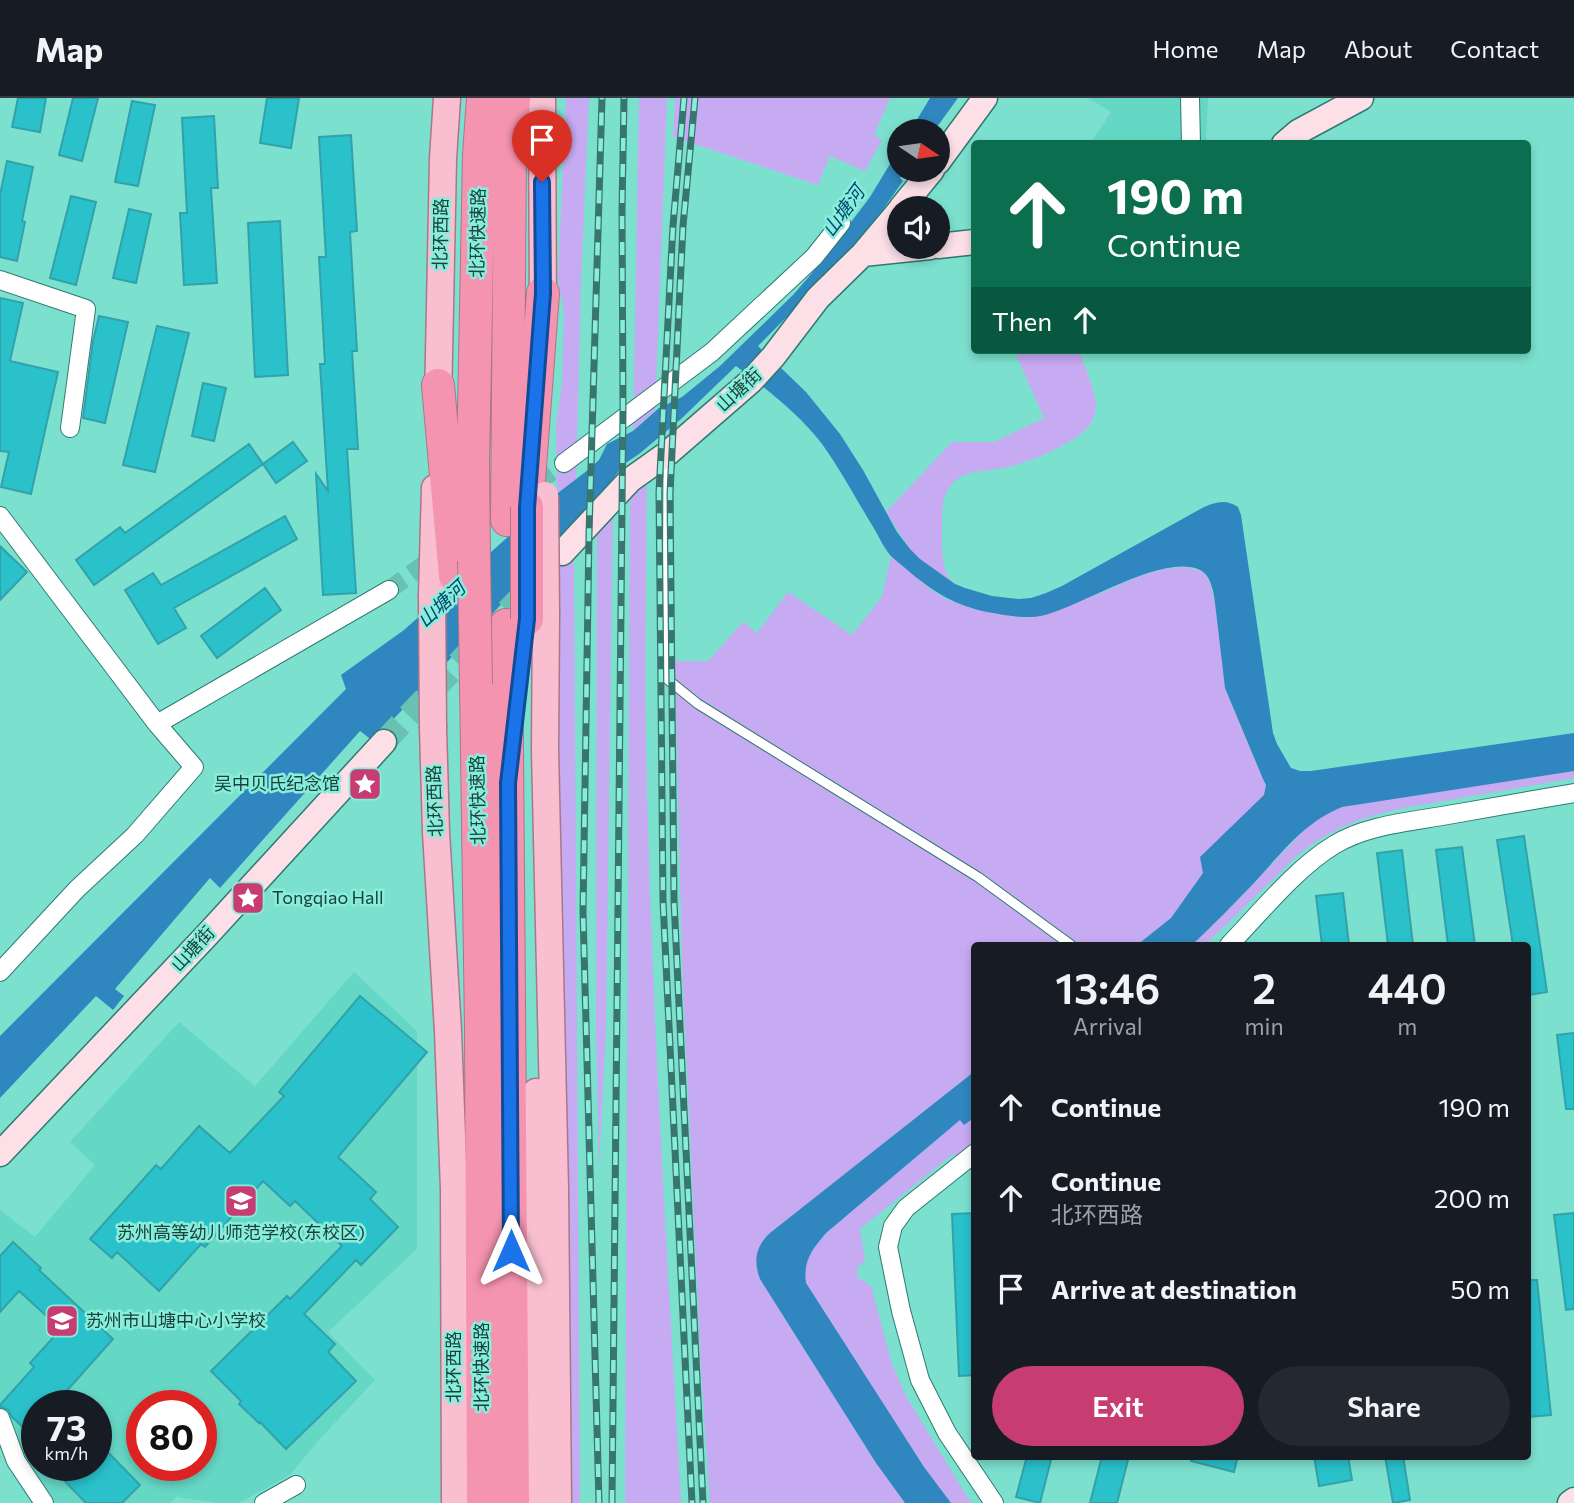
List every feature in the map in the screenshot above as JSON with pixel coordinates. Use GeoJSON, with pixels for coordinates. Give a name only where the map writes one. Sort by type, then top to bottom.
{"type":"FeatureCollection","features":[{"type":"Feature","properties":{"kind":"highway","name":"北环快速路"},"geometry":{"type":"LineString","coordinates":[[483,98],[479,155],[473,463],[454,578],[467,682],[459,840],[481,1028],[483,1503]]}},
{"type":"Feature","properties":{"kind":"highway","name":"北环快速路"},"geometry":{"type":"LineString","coordinates":[[513,1503],[508,783],[526,619],[526,508],[506,459],[510,156],[514,98]]}},
{"type":"Feature","properties":{"kind":"highway"},"geometry":{"type":"LineString","coordinates":[[526,508],[543,293]]}},
{"type":"Feature","properties":{"kind":"highway"},"geometry":{"type":"LineString","coordinates":[[438,385],[454,578]]}},
{"type":"Feature","properties":{"kind":"main road","name":"北环西路"},"geometry":{"type":"LineString","coordinates":[[438,385],[447,98]]}},
{"type":"Feature","properties":{"kind":"main road"},"geometry":{"type":"LineString","coordinates":[[542,98],[543,293]]}},
{"type":"Feature","properties":{"kind":"main road","name":"北环西路"},"geometry":{"type":"LineString","coordinates":[[454,578],[433,728],[436,832],[449,1031],[454,1189],[455,1503]]}},
{"type":"Feature","properties":{"kind":"main road"},"geometry":{"type":"LineString","coordinates":[[526,619],[545,750],[555,1189],[558,1503]]}},
{"type":"Feature","properties":{"kind":"main road"},"geometry":{"type":"LineString","coordinates":[[534,1503],[535,995],[545,750]]}},
{"type":"Feature","properties":{"kind":"street"},"geometry":{"type":"LineString","coordinates":[[950,146],[985,98]]}},
{"type":"Feature","properties":{"kind":"street"},"geometry":{"type":"LineString","coordinates":[[1190,98],[1191,140]]}},
{"type":"Feature","properties":{"kind":"street"},"geometry":{"type":"LineString","coordinates":[[1289,140],[1298,132],[1361,98]]}},
{"type":"Feature","properties":{"kind":"street","name":"山塘街"},"geometry":{"type":"LineString","coordinates":[[911,196],[922,182]]}},
{"type":"Feature","properties":{"kind":"street"},"geometry":{"type":"LineString","coordinates":[[564,463],[712,352],[814,257],[841,223]]}},
{"type":"Feature","properties":{"kind":"street","name":"山塘街"},"geometry":{"type":"LineString","coordinates":[[562,553],[630,480],[668,453],[751,381],[818,299],[863,254],[887,225]]}},
{"type":"Feature","properties":{"kind":"street"},"geometry":{"type":"LineString","coordinates":[[950,245],[971,242]]}},
{"type":"Feature","properties":{"kind":"street"},"geometry":{"type":"LineString","coordinates":[[863,254],[887,251]]}},
{"type":"Feature","properties":{"kind":"street"},"geometry":{"type":"LineString","coordinates":[[0,280],[86,309],[70,428]]}},
{"type":"Feature","properties":{"kind":"street"},"geometry":{"type":"LineString","coordinates":[[0,516],[157,724],[194,767],[135,835],[77,888],[0,972]]}},
{"type":"Feature","properties":{"kind":"street"},"geometry":{"type":"LineString","coordinates":[[157,724],[388,590]]}},
{"type":"Feature","properties":{"kind":"street","name":"山塘街"},"geometry":{"type":"LineString","coordinates":[[0,1154],[207,935],[384,742]]}},
{"type":"Feature","properties":{"kind":"street"},"geometry":{"type":"LineString","coordinates":[[1232,942],[1299,872],[1326,850],[1352,836],[1394,824],[1574,793]]}},
{"type":"Feature","properties":{"kind":"street"},"geometry":{"type":"LineString","coordinates":[[971,1156],[906,1208],[893,1226],[888,1247],[901,1311],[920,1380],[947,1433],[994,1503]]}},
{"type":"Feature","properties":{"kind":"street"},"geometry":{"type":"LineString","coordinates":[[0,1418],[16,1461],[44,1503]]}},
{"type":"Feature","properties":{"kind":"street"},"geometry":{"type":"LineString","coordinates":[[264,1503],[296,1485]]}},
{"type":"Feature","properties":{"kind":"lane"},"geometry":{"type":"LineString","coordinates":[[668,453],[667,679],[698,704],[978,877],[1067,942]]}},
{"type":"Feature","properties":{"kind":"shaded area"},"geometry":{"type":"Polygon","coordinates":[[[566,98],[589,98],[576,480],[557,493],[556,425],[562,384],[564,311],[558,278],[566,98]]]}},
{"type":"Feature","properties":{"kind":"shaded area"},"geometry":{"type":"Polygon","coordinates":[[[639,98],[667,98],[655,411],[633,431],[639,98]]]}},
{"type":"Feature","properties":{"kind":"shaded area"},"geometry":{"type":"Polygon","coordinates":[[[675,98],[890,98],[874,135],[882,140],[865,171],[830,156],[818,185],[673,137],[675,98]]]}},
{"type":"Feature","properties":{"kind":"shaded area"},"geometry":{"type":"Polygon","coordinates":[[[1088,98],[1208,98],[1206,140],[1093,140],[1111,112],[1088,98]]]}},
{"type":"Feature","properties":{"kind":"shaded area"},"geometry":{"type":"Polygon","coordinates":[[[1016,354],[1080,354],[1096,406],[1090,424],[1083,432],[1052,451],[1028,461],[958,478],[946,493],[942,516],[943,559],[946,571],[955,584],[910,549],[886,512],[952,442],[994,442],[1044,418],[1016,354]]]}},
{"type":"Feature","properties":{"kind":"shaded area"},"geometry":{"type":"Polygon","coordinates":[[[647,471],[648,841],[660,1125],[681,1503],[625,1503],[630,488],[647,471]]]}},
{"type":"Feature","properties":{"kind":"shaded area"},"geometry":{"type":"Polygon","coordinates":[[[613,505],[606,1029],[599,1170],[596,1030],[597,520],[613,505]]]}},
{"type":"Feature","properties":{"kind":"shaded area"},"geometry":{"type":"Polygon","coordinates":[[[574,548],[580,1503],[566,1503],[559,764],[551,737],[554,570],[574,548]]]}},
{"type":"Feature","properties":{"kind":"shaded area"},"geometry":{"type":"Polygon","coordinates":[[[891,556],[934,592],[948,600],[977,610],[1025,618],[1163,569],[1186,567],[1203,572],[1210,582],[1215,603],[1225,688],[1266,785],[1264,795],[1171,918],[1141,942],[971,942],[971,1074],[763,1239],[757,1270],[760,1279],[876,1463],[905,1503],[710,1503],[682,963],[675,661],[708,661],[743,622],[757,633],[788,592],[852,635],[882,597],[891,556]]]}},
{"type":"Feature","properties":{"kind":"shaded area"},"geometry":{"type":"Polygon","coordinates":[[[1574,771],[1574,778],[1413,806],[1373,816],[1335,830],[1299,854],[1208,942],[1195,942],[1309,825],[1328,813],[1359,803],[1574,771]]]}},
{"type":"Feature","properties":{"kind":"shaded area","name":"苏州高等幼儿师范学校(东校区)"},"geometry":{"type":"Polygon","coordinates":[[[354,972],[417,1031],[417,1249],[328,1332],[375,1380],[290,1475],[239,1503],[176,1497],[170,1503],[40,1503],[26,1481],[112,1481],[112,1390],[21,1390],[21,1473],[0,1440],[0,1210],[35,1237],[95,1165],[70,1142],[179,1022],[255,1086],[354,972]]]}},
{"type":"Feature","properties":{"kind":"shaded area"},"geometry":{"type":"Polygon","coordinates":[[[971,1118],[971,1151],[959,1161],[953,1154],[860,1229],[865,1260],[857,1269],[858,1278],[871,1286],[892,1364],[907,1398],[971,1503],[951,1503],[924,1467],[805,1282],[805,1267],[826,1233],[960,1120],[971,1118]]]}},
{"type":"Feature","properties":{"kind":"water"},"geometry":{"type":"Polygon","coordinates":[[[930,98],[958,98],[943,119],[917,119],[930,98]]]}},
{"type":"Feature","properties":{"kind":"water","name":"山塘河"},"geometry":{"type":"Polygon","coordinates":[[[887,169],[887,182],[902,182],[892,196],[887,196],[887,204],[872,225],[846,257],[758,346],[806,392],[840,434],[897,532],[910,549],[955,584],[992,596],[1031,598],[1062,586],[1204,507],[1229,503],[1238,507],[1241,515],[1273,733],[1291,768],[1311,771],[1574,733],[1574,771],[1342,807],[1304,830],[1293,840],[1195,942],[1141,942],[1171,918],[1203,873],[1200,857],[1264,795],[1266,785],[1225,688],[1214,594],[1207,576],[1200,570],[1166,568],[1123,582],[1045,615],[1030,617],[987,612],[947,598],[892,557],[815,435],[783,403],[736,366],[681,419],[624,464],[573,533],[558,544],[373,741],[360,731],[220,888],[210,878],[115,989],[124,996],[113,1010],[96,996],[0,1098],[0,1036],[346,689],[341,675],[404,630],[550,499],[599,460],[607,444],[633,431],[659,408],[682,397],[720,366],[794,294],[870,197],[887,169]]]}},
{"type":"Feature","properties":{"kind":"water"},"geometry":{"type":"Polygon","coordinates":[[[971,1074],[971,1120],[964,1125],[960,1120],[826,1233],[813,1250],[806,1268],[806,1283],[924,1467],[951,1503],[905,1503],[876,1463],[760,1279],[757,1254],[770,1233],[971,1074]]]}},
{"type":"Feature","properties":{"kind":"building"},"geometry":{"type":"Polygon","coordinates":[[[18,98],[46,98],[40,132],[12,127],[18,98]]]}},
{"type":"Feature","properties":{"kind":"building"},"geometry":{"type":"Polygon","coordinates":[[[73,98],[98,98],[82,161],[59,155],[73,98]]]}},
{"type":"Feature","properties":{"kind":"building"},"geometry":{"type":"Polygon","coordinates":[[[267,98],[299,98],[291,148],[260,143],[267,98]]]}},
{"type":"Feature","properties":{"kind":"building"},"geometry":{"type":"Polygon","coordinates":[[[132,101],[155,105],[138,186],[115,182],[132,101]]]}},
{"type":"Feature","properties":{"kind":"building"},"geometry":{"type":"Polygon","coordinates":[[[214,116],[218,188],[211,188],[217,283],[184,285],[180,213],[187,213],[182,118],[214,116]]]}},
{"type":"Feature","properties":{"kind":"building"},"geometry":{"type":"Polygon","coordinates":[[[351,135],[357,231],[350,232],[357,351],[352,351],[358,449],[347,449],[356,593],[323,595],[316,474],[328,491],[320,364],[325,364],[319,257],[326,257],[319,137],[351,135]]]}},
{"type":"Feature","properties":{"kind":"building"},"geometry":{"type":"Polygon","coordinates":[[[7,161],[33,167],[17,261],[0,257],[0,195],[7,161]]]}},
{"type":"Feature","properties":{"kind":"building"},"geometry":{"type":"Polygon","coordinates":[[[71,196],[96,202],[76,285],[50,278],[71,196]]]}},
{"type":"Feature","properties":{"kind":"building"},"geometry":{"type":"Polygon","coordinates":[[[129,209],[151,214],[136,283],[113,278],[129,209]]]}},
{"type":"Feature","properties":{"kind":"building"},"geometry":{"type":"Polygon","coordinates":[[[280,221],[288,375],[255,377],[248,223],[280,221]]]}},
{"type":"Feature","properties":{"kind":"building"},"geometry":{"type":"Polygon","coordinates":[[[0,298],[23,303],[10,361],[58,372],[31,494],[1,487],[9,452],[0,451],[0,298]]]}},
{"type":"Feature","properties":{"kind":"building"},"geometry":{"type":"Polygon","coordinates":[[[99,316],[128,322],[105,423],[83,418],[99,316]]]}},
{"type":"Feature","properties":{"kind":"building"},"geometry":{"type":"Polygon","coordinates":[[[157,326],[189,333],[155,472],[123,465],[157,326]]]}},
{"type":"Feature","properties":{"kind":"building"},"geometry":{"type":"Polygon","coordinates":[[[203,383],[226,388],[214,441],[192,436],[203,383]]]}},
{"type":"Feature","properties":{"kind":"building"},"geometry":{"type":"Polygon","coordinates":[[[293,442],[307,461],[276,483],[263,464],[293,442]]]}},
{"type":"Feature","properties":{"kind":"building"},"geometry":{"type":"Polygon","coordinates":[[[249,444],[263,464],[94,585],[76,560],[120,527],[125,533],[249,444]]]}},
{"type":"Feature","properties":{"kind":"building"},"geometry":{"type":"Polygon","coordinates":[[[285,516],[297,539],[174,608],[186,628],[158,644],[125,590],[153,573],[161,585],[285,516]]]}},
{"type":"Feature","properties":{"kind":"building"},"geometry":{"type":"Polygon","coordinates":[[[0,546],[27,572],[0,600],[0,546]]]}},
{"type":"Feature","properties":{"kind":"building"},"geometry":{"type":"Polygon","coordinates":[[[265,588],[281,610],[217,658],[201,636],[265,588]]]}},
{"type":"Feature","properties":{"kind":"building"},"geometry":{"type":"Polygon","coordinates":[[[1524,836],[1547,992],[1531,995],[1531,942],[1513,942],[1497,840],[1524,836]]]}},
{"type":"Feature","properties":{"kind":"building"},"geometry":{"type":"Polygon","coordinates":[[[1462,847],[1475,942],[1448,942],[1436,850],[1462,847]]]}},
{"type":"Feature","properties":{"kind":"building"},"geometry":{"type":"Polygon","coordinates":[[[1402,850],[1413,942],[1388,942],[1377,853],[1402,850]]]}},
{"type":"Feature","properties":{"kind":"building"},"geometry":{"type":"Polygon","coordinates":[[[1343,893],[1349,942],[1322,942],[1316,896],[1343,893]]]}},
{"type":"Feature","properties":{"kind":"building"},"geometry":{"type":"Polygon","coordinates":[[[360,996],[427,1052],[338,1157],[376,1192],[370,1199],[398,1227],[361,1265],[356,1260],[304,1314],[335,1344],[328,1352],[356,1381],[286,1449],[239,1404],[241,1401],[211,1371],[287,1296],[290,1299],[342,1246],[295,1201],[290,1206],[263,1181],[205,1247],[201,1244],[159,1291],[117,1252],[112,1258],[90,1239],[156,1165],[161,1169],[199,1126],[230,1153],[284,1096],[279,1092],[360,996]]]}},
{"type":"Feature","properties":{"kind":"building"},"geometry":{"type":"Polygon","coordinates":[[[1574,1033],[1574,1109],[1566,1109],[1557,1035],[1574,1033]]]}},
{"type":"Feature","properties":{"kind":"building"},"geometry":{"type":"Polygon","coordinates":[[[971,1213],[971,1375],[959,1376],[952,1214],[971,1213]]]}},
{"type":"Feature","properties":{"kind":"building"},"geometry":{"type":"Polygon","coordinates":[[[1574,1213],[1574,1309],[1566,1310],[1554,1215],[1574,1213]]]}},
{"type":"Feature","properties":{"kind":"building"},"geometry":{"type":"Polygon","coordinates":[[[13,1242],[113,1339],[67,1390],[21,1390],[21,1425],[0,1405],[34,1367],[30,1363],[61,1329],[19,1291],[0,1312],[0,1256],[13,1242]]]}},
{"type":"Feature","properties":{"kind":"building"},"geometry":{"type":"Polygon","coordinates":[[[1531,1280],[1537,1280],[1551,1415],[1531,1417],[1531,1280]]]}},
{"type":"Feature","properties":{"kind":"building"},"geometry":{"type":"Polygon","coordinates":[[[112,1456],[126,1471],[126,1481],[136,1481],[140,1485],[122,1503],[86,1503],[65,1481],[112,1481],[112,1456]]]}},
{"type":"Feature","properties":{"kind":"building"},"geometry":{"type":"Polygon","coordinates":[[[1026,1460],[1051,1460],[1040,1503],[1016,1497],[1026,1460]]]}},
{"type":"Feature","properties":{"kind":"building"},"geometry":{"type":"Polygon","coordinates":[[[1101,1460],[1128,1460],[1117,1503],[1090,1503],[1101,1460]]]}},
{"type":"Feature","properties":{"kind":"building"},"geometry":{"type":"Polygon","coordinates":[[[1191,1460],[1237,1460],[1234,1472],[1191,1460]]]}},
{"type":"Feature","properties":{"kind":"building"},"geometry":{"type":"Polygon","coordinates":[[[1315,1460],[1349,1460],[1352,1480],[1319,1486],[1315,1460]]]}},
{"type":"Feature","properties":{"kind":"building"},"geometry":{"type":"Polygon","coordinates":[[[1386,1460],[1404,1460],[1410,1500],[1393,1503],[1386,1460]]]}},
{"type":"Feature","properties":{"kind":"tunnel"},"geometry":{"type":"LineString","coordinates":[[471,530],[564,463]]}},
{"type":"Feature","properties":{"kind":"tunnel"},"geometry":{"type":"LineString","coordinates":[[389,590],[437,555]]}},
{"type":"Feature","properties":{"kind":"tunnel"},"geometry":{"type":"LineString","coordinates":[[384,742],[535,582]]}},
{"type":"Feature","properties":{"kind":"railway"},"geometry":{"type":"LineString","coordinates":[[599,1503],[583,912],[589,534],[602,98]]}},
{"type":"Feature","properties":{"kind":"railway"},"geometry":{"type":"LineString","coordinates":[[612,1503],[624,98]]}},
{"type":"Feature","properties":{"kind":"railway"},"geometry":{"type":"LineString","coordinates":[[684,98],[673,226],[659,492],[663,901],[692,1503]]}},
{"type":"Feature","properties":{"kind":"railway"},"geometry":{"type":"LineString","coordinates":[[695,98],[683,226],[670,493],[674,901],[703,1503]]}},
{"type":"Feature","properties":{"kind":"place","name":"吴中贝氏纪念馆"},"geometry":{"type":"Point","coordinates":[365,784]}},
{"type":"Feature","properties":{"kind":"place","name":"Tongqiao Hall"},"geometry":{"type":"Point","coordinates":[248,898]}},
{"type":"Feature","properties":{"kind":"place","name":"苏州高等幼儿师范学校(东校区)"},"geometry":{"type":"Point","coordinates":[241,1201]}},
{"type":"Feature","properties":{"kind":"place","name":"苏州市山塘中心小学校"},"geometry":{"type":"Point","coordinates":[62,1321]}},
{"type":"Feature","properties":{"kind":"route"},"geometry":{"type":"LineString","coordinates":[[511,1251],[508,783],[527,619],[527,508],[543,293],[542,182]]}}]}
